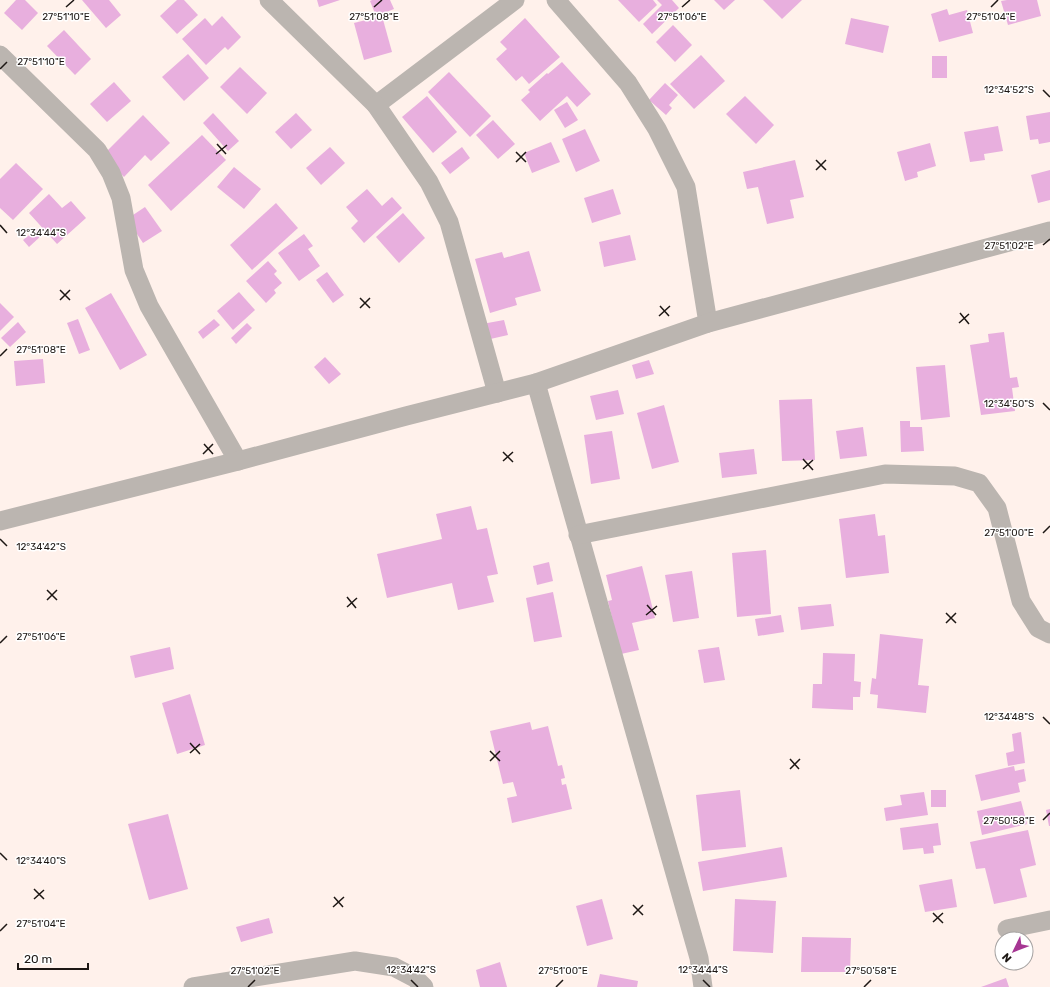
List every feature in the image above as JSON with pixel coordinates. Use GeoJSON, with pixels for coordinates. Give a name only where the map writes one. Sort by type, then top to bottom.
{"type":"FeatureCollection","features":[{"type":"Feature","properties":{"kind":"street"},"geometry":{"type":"LineString","coordinates":[[269,0],[376,105],[429,182],[449,222],[496,393]]}},
{"type":"Feature","properties":{"kind":"street"},"geometry":{"type":"LineString","coordinates":[[376,105],[515,0]]}},
{"type":"Feature","properties":{"kind":"street"},"geometry":{"type":"LineString","coordinates":[[556,0],[628,83],[657,129],[686,187],[708,323]]}},
{"type":"Feature","properties":{"kind":"street"},"geometry":{"type":"LineString","coordinates":[[0,55],[97,150],[111,173],[121,198],[134,270],[149,306],[238,461]]}},
{"type":"Feature","properties":{"kind":"street"},"geometry":{"type":"LineString","coordinates":[[0,521],[238,461],[536,382],[708,323],[1050,231]]}},
{"type":"Feature","properties":{"kind":"street"},"geometry":{"type":"LineString","coordinates":[[536,382],[578,535],[699,958],[703,987]]}},
{"type":"Feature","properties":{"kind":"street"},"geometry":{"type":"LineString","coordinates":[[578,535],[884,474],[956,476],[979,483],[997,508],[1021,601],[1038,628],[1050,634]]}},
{"type":"Feature","properties":{"kind":"street"},"geometry":{"type":"LineString","coordinates":[[1007,929],[1050,920]]}},
{"type":"Feature","properties":{"kind":"street"},"geometry":{"type":"LineString","coordinates":[[193,987],[355,961],[394,967],[415,978],[424,987]]}},
{"type":"Feature","properties":{"kind":"building"},"geometry":{"type":"Polygon","coordinates":[[[16,0],[25,0],[38,13],[22,30],[4,13],[16,0]]]}},
{"type":"Feature","properties":{"kind":"building"},"geometry":{"type":"Polygon","coordinates":[[[82,0],[109,0],[121,15],[106,28],[82,0]]]}},
{"type":"Feature","properties":{"kind":"building"},"geometry":{"type":"Polygon","coordinates":[[[177,0],[184,0],[198,15],[177,34],[160,16],[177,0]]]}},
{"type":"Feature","properties":{"kind":"building"},"geometry":{"type":"Polygon","coordinates":[[[317,0],[340,0],[319,7],[317,0]]]}},
{"type":"Feature","properties":{"kind":"building"},"geometry":{"type":"Polygon","coordinates":[[[390,0],[394,9],[376,16],[370,1],[390,0]]]}},
{"type":"Feature","properties":{"kind":"building"},"geometry":{"type":"Polygon","coordinates":[[[618,0],[653,0],[657,5],[639,22],[618,0]]]}},
{"type":"Feature","properties":{"kind":"building"},"geometry":{"type":"Polygon","coordinates":[[[657,0],[672,0],[679,8],[652,34],[643,24],[662,5],[657,0]]]}},
{"type":"Feature","properties":{"kind":"building"},"geometry":{"type":"Polygon","coordinates":[[[714,0],[735,0],[724,10],[714,0]]]}},
{"type":"Feature","properties":{"kind":"building"},"geometry":{"type":"Polygon","coordinates":[[[763,0],[802,0],[782,19],[763,0]]]}},
{"type":"Feature","properties":{"kind":"building"},"geometry":{"type":"Polygon","coordinates":[[[1037,0],[1041,16],[1008,25],[1001,1],[1037,0]]]}},
{"type":"Feature","properties":{"kind":"building"},"geometry":{"type":"Polygon","coordinates":[[[947,9],[949,15],[967,10],[973,33],[939,42],[931,14],[947,9]]]}},
{"type":"Feature","properties":{"kind":"building"},"geometry":{"type":"Polygon","coordinates":[[[222,16],[241,37],[228,50],[225,47],[206,65],[182,39],[205,18],[212,26],[222,16]]]}},
{"type":"Feature","properties":{"kind":"building"},"geometry":{"type":"Polygon","coordinates":[[[382,16],[392,52],[364,60],[354,23],[382,16]]]}},
{"type":"Feature","properties":{"kind":"building"},"geometry":{"type":"Polygon","coordinates":[[[525,18],[560,57],[529,84],[522,76],[516,81],[496,59],[507,49],[500,42],[525,18]]]}},
{"type":"Feature","properties":{"kind":"building"},"geometry":{"type":"Polygon","coordinates":[[[851,18],[889,26],[883,53],[845,44],[851,18]]]}},
{"type":"Feature","properties":{"kind":"building"},"geometry":{"type":"Polygon","coordinates":[[[673,25],[692,45],[675,62],[656,42],[673,25]]]}},
{"type":"Feature","properties":{"kind":"building"},"geometry":{"type":"Polygon","coordinates":[[[64,30],[91,59],[75,75],[47,46],[64,30]]]}},
{"type":"Feature","properties":{"kind":"building"},"geometry":{"type":"Polygon","coordinates":[[[188,54],[209,78],[184,101],[162,77],[188,54]]]}},
{"type":"Feature","properties":{"kind":"building"},"geometry":{"type":"Polygon","coordinates":[[[701,55],[725,81],[694,109],[670,84],[701,55]]]}},
{"type":"Feature","properties":{"kind":"building"},"geometry":{"type":"Polygon","coordinates":[[[932,56],[947,56],[947,78],[932,78],[932,56]]]}},
{"type":"Feature","properties":{"kind":"building"},"geometry":{"type":"Polygon","coordinates":[[[562,62],[591,94],[577,107],[567,96],[540,121],[521,100],[530,92],[528,90],[562,62]]]}},
{"type":"Feature","properties":{"kind":"building"},"geometry":{"type":"Polygon","coordinates":[[[240,67],[267,93],[247,114],[220,87],[240,67]]]}},
{"type":"Feature","properties":{"kind":"building"},"geometry":{"type":"Polygon","coordinates":[[[449,72],[491,116],[470,137],[428,92],[449,72]]]}},
{"type":"Feature","properties":{"kind":"building"},"geometry":{"type":"Polygon","coordinates":[[[114,82],[131,101],[107,122],[90,104],[114,82]]]}},
{"type":"Feature","properties":{"kind":"building"},"geometry":{"type":"Polygon","coordinates":[[[665,83],[678,95],[669,105],[672,108],[666,115],[649,100],[665,83]]]}},
{"type":"Feature","properties":{"kind":"building"},"geometry":{"type":"Polygon","coordinates":[[[427,96],[457,132],[433,153],[402,117],[427,96]]]}},
{"type":"Feature","properties":{"kind":"building"},"geometry":{"type":"Polygon","coordinates":[[[745,96],[774,125],[756,144],[726,114],[745,96]]]}},
{"type":"Feature","properties":{"kind":"building"},"geometry":{"type":"Polygon","coordinates":[[[567,102],[578,120],[565,128],[554,110],[567,102]]]}},
{"type":"Feature","properties":{"kind":"building"},"geometry":{"type":"Polygon","coordinates":[[[1050,112],[1050,142],[1039,144],[1038,139],[1030,140],[1026,116],[1050,112]]]}},
{"type":"Feature","properties":{"kind":"building"},"geometry":{"type":"Polygon","coordinates":[[[213,113],[239,141],[228,151],[203,123],[213,113]]]}},
{"type":"Feature","properties":{"kind":"building"},"geometry":{"type":"Polygon","coordinates":[[[296,113],[312,130],[291,149],[275,132],[296,113]]]}},
{"type":"Feature","properties":{"kind":"building"},"geometry":{"type":"Polygon","coordinates":[[[143,115],[170,143],[151,161],[145,155],[124,177],[103,155],[143,115]]]}},
{"type":"Feature","properties":{"kind":"building"},"geometry":{"type":"Polygon","coordinates":[[[493,120],[515,144],[498,159],[476,135],[493,120]]]}},
{"type":"Feature","properties":{"kind":"building"},"geometry":{"type":"Polygon","coordinates":[[[998,126],[1003,151],[984,154],[985,160],[970,162],[964,132],[998,126]]]}},
{"type":"Feature","properties":{"kind":"building"},"geometry":{"type":"Polygon","coordinates":[[[585,129],[600,161],[576,172],[562,139],[585,129]]]}},
{"type":"Feature","properties":{"kind":"building"},"geometry":{"type":"Polygon","coordinates":[[[202,135],[226,160],[171,211],[148,185],[202,135]]]}},
{"type":"Feature","properties":{"kind":"building"},"geometry":{"type":"Polygon","coordinates":[[[551,142],[560,162],[532,173],[524,153],[551,142]]]}},
{"type":"Feature","properties":{"kind":"building"},"geometry":{"type":"Polygon","coordinates":[[[930,143],[936,166],[917,172],[918,177],[905,181],[897,152],[930,143]]]}},
{"type":"Feature","properties":{"kind":"building"},"geometry":{"type":"Polygon","coordinates":[[[330,147],[345,163],[321,185],[306,168],[330,147]]]}},
{"type":"Feature","properties":{"kind":"building"},"geometry":{"type":"Polygon","coordinates":[[[462,147],[470,158],[450,174],[441,163],[462,147]]]}},
{"type":"Feature","properties":{"kind":"building"},"geometry":{"type":"Polygon","coordinates":[[[795,160],[804,197],[790,200],[794,218],[767,224],[758,187],[747,189],[743,172],[795,160]]]}},
{"type":"Feature","properties":{"kind":"building"},"geometry":{"type":"Polygon","coordinates":[[[16,163],[43,189],[13,220],[0,208],[0,179],[16,163]]]}},
{"type":"Feature","properties":{"kind":"building"},"geometry":{"type":"Polygon","coordinates":[[[234,167],[261,189],[244,209],[217,187],[234,167]]]}},
{"type":"Feature","properties":{"kind":"building"},"geometry":{"type":"Polygon","coordinates":[[[1050,170],[1050,200],[1038,203],[1031,175],[1050,170]]]}},
{"type":"Feature","properties":{"kind":"building"},"geometry":{"type":"Polygon","coordinates":[[[367,189],[382,206],[392,197],[402,208],[364,243],[351,228],[358,221],[346,207],[367,189]]]}},
{"type":"Feature","properties":{"kind":"building"},"geometry":{"type":"Polygon","coordinates":[[[613,189],[621,214],[592,223],[584,198],[613,189]]]}},
{"type":"Feature","properties":{"kind":"building"},"geometry":{"type":"Polygon","coordinates":[[[49,194],[62,208],[71,201],[86,218],[57,244],[29,213],[49,194]]]}},
{"type":"Feature","properties":{"kind":"building"},"geometry":{"type":"Polygon","coordinates":[[[276,203],[298,228],[252,270],[230,245],[276,203]]]}},
{"type":"Feature","properties":{"kind":"building"},"geometry":{"type":"Polygon","coordinates":[[[145,207],[162,231],[143,243],[127,219],[145,207]]]}},
{"type":"Feature","properties":{"kind":"building"},"geometry":{"type":"Polygon","coordinates":[[[403,213],[425,238],[399,263],[376,237],[403,213]]]}},
{"type":"Feature","properties":{"kind":"building"},"geometry":{"type":"Polygon","coordinates":[[[37,229],[42,235],[29,247],[23,240],[37,229]]]}},
{"type":"Feature","properties":{"kind":"building"},"geometry":{"type":"Polygon","coordinates":[[[304,234],[313,246],[308,249],[320,266],[299,281],[278,253],[304,234]]]}},
{"type":"Feature","properties":{"kind":"building"},"geometry":{"type":"Polygon","coordinates":[[[630,235],[636,260],[604,267],[599,242],[630,235]]]}},
{"type":"Feature","properties":{"kind":"building"},"geometry":{"type":"Polygon","coordinates":[[[529,251],[541,291],[515,298],[517,305],[490,313],[475,259],[502,252],[504,258],[529,251]]]}},
{"type":"Feature","properties":{"kind":"building"},"geometry":{"type":"Polygon","coordinates":[[[268,261],[277,271],[274,274],[282,283],[274,290],[276,293],[266,303],[246,281],[268,261]]]}},
{"type":"Feature","properties":{"kind":"building"},"geometry":{"type":"Polygon","coordinates":[[[327,272],[344,295],[333,303],[316,280],[327,272]]]}},
{"type":"Feature","properties":{"kind":"building"},"geometry":{"type":"Polygon","coordinates":[[[239,292],[255,310],[233,330],[217,311],[239,292]]]}},
{"type":"Feature","properties":{"kind":"building"},"geometry":{"type":"Polygon","coordinates":[[[111,293],[147,355],[120,370],[85,308],[111,293]]]}},
{"type":"Feature","properties":{"kind":"building"},"geometry":{"type":"Polygon","coordinates":[[[0,303],[14,317],[0,331],[0,303]]]}},
{"type":"Feature","properties":{"kind":"building"},"geometry":{"type":"Polygon","coordinates":[[[78,319],[90,350],[79,354],[67,323],[78,319]]]}},
{"type":"Feature","properties":{"kind":"building"},"geometry":{"type":"Polygon","coordinates":[[[214,319],[220,325],[203,339],[198,332],[214,319]]]}},
{"type":"Feature","properties":{"kind":"building"},"geometry":{"type":"Polygon","coordinates":[[[504,320],[508,335],[486,340],[482,324],[504,320]]]}},
{"type":"Feature","properties":{"kind":"building"},"geometry":{"type":"Polygon","coordinates":[[[18,322],[26,332],[10,347],[1,338],[18,322]]]}},
{"type":"Feature","properties":{"kind":"building"},"geometry":{"type":"Polygon","coordinates":[[[247,323],[252,328],[236,344],[231,338],[247,323]]]}},
{"type":"Feature","properties":{"kind":"building"},"geometry":{"type":"Polygon","coordinates":[[[1004,332],[1010,378],[1017,377],[1019,387],[1012,388],[1015,411],[981,415],[970,345],[989,342],[988,334],[1004,332]]]}},
{"type":"Feature","properties":{"kind":"building"},"geometry":{"type":"Polygon","coordinates":[[[325,357],[341,374],[329,384],[314,367],[325,357]]]}},
{"type":"Feature","properties":{"kind":"building"},"geometry":{"type":"Polygon","coordinates":[[[43,359],[45,383],[16,386],[14,361],[43,359]]]}},
{"type":"Feature","properties":{"kind":"building"},"geometry":{"type":"Polygon","coordinates":[[[649,360],[654,374],[636,379],[632,365],[649,360]]]}},
{"type":"Feature","properties":{"kind":"building"},"geometry":{"type":"Polygon","coordinates":[[[945,365],[950,417],[921,420],[916,367],[945,365]]]}},
{"type":"Feature","properties":{"kind":"building"},"geometry":{"type":"Polygon","coordinates":[[[618,390],[624,414],[596,420],[590,396],[618,390]]]}},
{"type":"Feature","properties":{"kind":"building"},"geometry":{"type":"Polygon","coordinates":[[[812,399],[815,460],[782,461],[779,400],[812,399]]]}},
{"type":"Feature","properties":{"kind":"building"},"geometry":{"type":"Polygon","coordinates":[[[664,405],[679,462],[652,469],[637,413],[664,405]]]}},
{"type":"Feature","properties":{"kind":"building"},"geometry":{"type":"Polygon","coordinates":[[[900,421],[910,421],[910,427],[922,427],[924,451],[901,452],[900,421]]]}},
{"type":"Feature","properties":{"kind":"building"},"geometry":{"type":"Polygon","coordinates":[[[863,427],[867,456],[840,459],[836,431],[863,427]]]}},
{"type":"Feature","properties":{"kind":"building"},"geometry":{"type":"Polygon","coordinates":[[[612,431],[620,479],[591,484],[584,435],[612,431]]]}},
{"type":"Feature","properties":{"kind":"building"},"geometry":{"type":"Polygon","coordinates":[[[754,449],[757,474],[722,478],[719,453],[754,449]]]}},
{"type":"Feature","properties":{"kind":"building"},"geometry":{"type":"Polygon","coordinates":[[[471,506],[477,530],[487,528],[498,574],[487,576],[494,602],[458,610],[452,583],[387,598],[377,554],[442,539],[436,514],[471,506]]]}},
{"type":"Feature","properties":{"kind":"building"},"geometry":{"type":"Polygon","coordinates":[[[875,514],[878,536],[885,535],[889,573],[846,578],[839,519],[875,514]]]}},
{"type":"Feature","properties":{"kind":"building"},"geometry":{"type":"Polygon","coordinates":[[[766,550],[771,614],[737,617],[732,553],[766,550]]]}},
{"type":"Feature","properties":{"kind":"building"},"geometry":{"type":"Polygon","coordinates":[[[549,562],[553,581],[537,585],[533,566],[549,562]]]}},
{"type":"Feature","properties":{"kind":"building"},"geometry":{"type":"Polygon","coordinates":[[[642,566],[655,618],[632,623],[639,650],[621,654],[608,601],[612,600],[606,575],[642,566]]]}},
{"type":"Feature","properties":{"kind":"building"},"geometry":{"type":"Polygon","coordinates":[[[692,571],[699,618],[673,622],[665,575],[692,571]]]}},
{"type":"Feature","properties":{"kind":"building"},"geometry":{"type":"Polygon","coordinates":[[[553,592],[562,637],[534,642],[526,598],[553,592]]]}},
{"type":"Feature","properties":{"kind":"building"},"geometry":{"type":"Polygon","coordinates":[[[831,604],[834,626],[801,630],[798,607],[831,604]]]}},
{"type":"Feature","properties":{"kind":"building"},"geometry":{"type":"Polygon","coordinates":[[[781,615],[784,632],[758,636],[755,619],[781,615]]]}},
{"type":"Feature","properties":{"kind":"building"},"geometry":{"type":"Polygon","coordinates":[[[880,634],[923,639],[918,685],[929,686],[926,713],[877,708],[878,695],[870,694],[872,678],[876,679],[880,634]]]}},
{"type":"Feature","properties":{"kind":"building"},"geometry":{"type":"Polygon","coordinates":[[[170,647],[174,669],[135,678],[130,656],[170,647]]]}},
{"type":"Feature","properties":{"kind":"building"},"geometry":{"type":"Polygon","coordinates":[[[719,647],[725,680],[704,683],[698,650],[719,647]]]}},
{"type":"Feature","properties":{"kind":"building"},"geometry":{"type":"Polygon","coordinates":[[[823,653],[855,654],[854,681],[861,682],[860,697],[853,697],[853,710],[812,708],[813,684],[822,684],[823,653]]]}},
{"type":"Feature","properties":{"kind":"building"},"geometry":{"type":"Polygon","coordinates":[[[190,694],[205,745],[177,754],[162,703],[190,694]]]}},
{"type":"Feature","properties":{"kind":"building"},"geometry":{"type":"Polygon","coordinates":[[[530,722],[532,730],[548,726],[558,766],[562,765],[565,778],[561,779],[562,785],[566,784],[572,809],[512,823],[507,798],[517,796],[513,782],[503,784],[490,731],[530,722]]]}},
{"type":"Feature","properties":{"kind":"building"},"geometry":{"type":"Polygon","coordinates":[[[1021,732],[1025,763],[1008,766],[1006,753],[1014,751],[1012,734],[1021,732]]]}},
{"type":"Feature","properties":{"kind":"building"},"geometry":{"type":"Polygon","coordinates":[[[1014,766],[1015,771],[1024,769],[1026,781],[1018,783],[1020,792],[981,801],[975,775],[1014,766]]]}},
{"type":"Feature","properties":{"kind":"building"},"geometry":{"type":"Polygon","coordinates":[[[740,790],[746,847],[702,851],[696,795],[740,790]]]}},
{"type":"Feature","properties":{"kind":"building"},"geometry":{"type":"Polygon","coordinates":[[[931,790],[946,790],[946,807],[931,807],[931,790]]]}},
{"type":"Feature","properties":{"kind":"building"},"geometry":{"type":"Polygon","coordinates":[[[924,792],[928,815],[886,821],[884,808],[902,805],[900,795],[924,792]]]}},
{"type":"Feature","properties":{"kind":"building"},"geometry":{"type":"Polygon","coordinates":[[[1021,801],[1027,824],[982,835],[977,811],[1021,801]]]}},
{"type":"Feature","properties":{"kind":"building"},"geometry":{"type":"Polygon","coordinates":[[[1050,809],[1050,826],[1049,826],[1046,810],[1050,809]]]}},
{"type":"Feature","properties":{"kind":"building"},"geometry":{"type":"Polygon","coordinates":[[[168,814],[188,889],[149,900],[128,824],[168,814]]]}},
{"type":"Feature","properties":{"kind":"building"},"geometry":{"type":"Polygon","coordinates":[[[938,823],[941,845],[933,846],[934,853],[924,854],[923,848],[903,850],[900,828],[938,823]]]}},
{"type":"Feature","properties":{"kind":"building"},"geometry":{"type":"Polygon","coordinates":[[[1028,830],[1036,865],[1020,869],[1027,897],[994,904],[985,868],[976,869],[970,842],[1028,830]]]}},
{"type":"Feature","properties":{"kind":"building"},"geometry":{"type":"Polygon","coordinates":[[[782,847],[787,877],[703,891],[698,862],[782,847]]]}},
{"type":"Feature","properties":{"kind":"building"},"geometry":{"type":"Polygon","coordinates":[[[952,879],[957,907],[925,912],[919,885],[952,879]]]}},
{"type":"Feature","properties":{"kind":"building"},"geometry":{"type":"Polygon","coordinates":[[[602,899],[613,939],[587,946],[576,906],[602,899]]]}},
{"type":"Feature","properties":{"kind":"building"},"geometry":{"type":"Polygon","coordinates":[[[735,899],[776,901],[773,953],[733,951],[735,899]]]}},
{"type":"Feature","properties":{"kind":"building"},"geometry":{"type":"Polygon","coordinates":[[[269,918],[273,933],[241,942],[236,927],[269,918]]]}},
{"type":"Feature","properties":{"kind":"building"},"geometry":{"type":"Polygon","coordinates":[[[802,937],[851,938],[850,972],[801,972],[802,937]]]}},
{"type":"Feature","properties":{"kind":"building"},"geometry":{"type":"Polygon","coordinates":[[[500,962],[507,987],[480,987],[476,970],[500,962]]]}},
{"type":"Feature","properties":{"kind":"building"},"geometry":{"type":"Polygon","coordinates":[[[600,974],[638,981],[637,987],[597,987],[600,974]]]}},
{"type":"Feature","properties":{"kind":"building"},"geometry":{"type":"Polygon","coordinates":[[[1006,978],[1009,987],[981,987],[1006,978]]]}}]}
